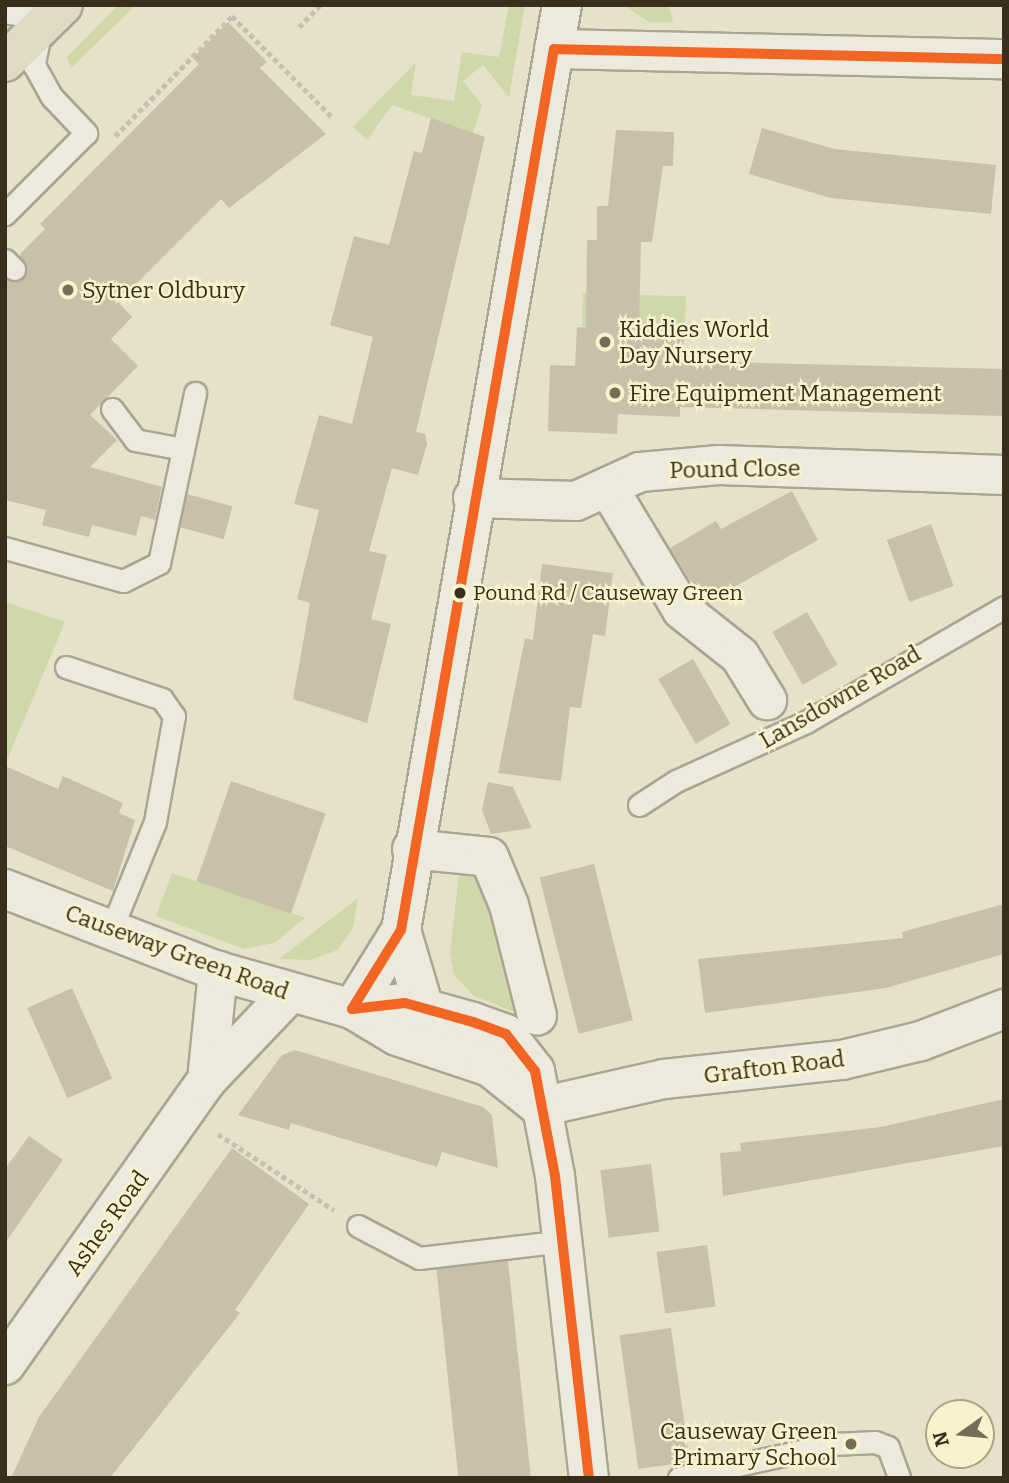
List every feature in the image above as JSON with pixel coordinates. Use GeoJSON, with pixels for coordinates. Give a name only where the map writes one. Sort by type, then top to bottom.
{"type":"FeatureCollection","features":[{"type":"Feature","properties":{"kind":"highway"},"geometry":{"type":"LineString","coordinates":[[5,62],[52,17]]}},
{"type":"Feature","properties":{"kind":"street"},"geometry":{"type":"LineString","coordinates":[[389,1012],[406,947],[412,849],[472,498],[562,5]]}},
{"type":"Feature","properties":{"kind":"street"},"geometry":{"type":"LineString","coordinates":[[554,49],[1004,59]]}},
{"type":"Feature","properties":{"kind":"street","name":"Pound Close"},"geometry":{"type":"LineString","coordinates":[[472,498],[552,504],[609,489],[640,472],[719,465],[1004,475]]}},
{"type":"Feature","properties":{"kind":"street"},"geometry":{"type":"LineString","coordinates":[[609,489],[682,610],[740,656],[767,699]]}},
{"type":"Feature","properties":{"kind":"street"},"geometry":{"type":"LineString","coordinates":[[412,849],[489,856],[509,905],[537,1016]]}},
{"type":"Feature","properties":{"kind":"street","name":"Causeway Green Road"},"geometry":{"type":"LineString","coordinates":[[5,889],[218,971],[289,994],[389,1012],[490,1067],[540,1107]]}},
{"type":"Feature","properties":{"kind":"street"},"geometry":{"type":"LineString","coordinates":[[389,1012],[406,947]]}},
{"type":"Feature","properties":{"kind":"street","name":"Ashes Road"},"geometry":{"type":"LineString","coordinates":[[206,1080],[218,971]]}},
{"type":"Feature","properties":{"kind":"street","name":"Ashes Road"},"geometry":{"type":"LineString","coordinates":[[5,1365],[206,1080],[289,994]]}},
{"type":"Feature","properties":{"kind":"street","name":"Grafton Road"},"geometry":{"type":"LineString","coordinates":[[540,1107],[664,1079],[842,1060],[921,1041],[1004,1009]]}},
{"type":"Feature","properties":{"kind":"street"},"geometry":{"type":"LineString","coordinates":[[540,1107],[563,1241],[589,1478]]}},
{"type":"Feature","properties":{"kind":"lane"},"geometry":{"type":"LineString","coordinates":[[5,12],[52,17],[34,65],[52,97],[86,133],[5,214]]}},
{"type":"Feature","properties":{"kind":"lane"},"geometry":{"type":"LineString","coordinates":[[5,548],[123,581],[159,563],[195,393]]}},
{"type":"Feature","properties":{"kind":"lane"},"geometry":{"type":"LineString","coordinates":[[113,409],[135,440],[183,449]]}},
{"type":"Feature","properties":{"kind":"lane","name":"Lansdowne Road"},"geometry":{"type":"LineString","coordinates":[[639,805],[806,722],[1004,607]]}},
{"type":"Feature","properties":{"kind":"lane"},"geometry":{"type":"LineString","coordinates":[[66,667],[162,699],[174,716],[155,822],[111,930]]}},
{"type":"Feature","properties":{"kind":"lane"},"geometry":{"type":"LineString","coordinates":[[358,1226],[419,1258],[563,1241]]}},
{"type":"Feature","properties":{"kind":"lane"},"geometry":{"type":"LineString","coordinates":[[679,1478],[833,1444],[875,1442],[888,1447],[899,1478]]}},
{"type":"Feature","properties":{"kind":"path"},"geometry":{"type":"LineString","coordinates":[[299,27],[320,5]]}},
{"type":"Feature","properties":{"kind":"path"},"geometry":{"type":"LineString","coordinates":[[112,139],[232,16],[333,118]]}},
{"type":"Feature","properties":{"kind":"path"},"geometry":{"type":"LineString","coordinates":[[218,1134],[358,1226]]}},
{"type":"Feature","properties":{"kind":"green space"},"geometry":{"type":"Polygon","coordinates":[[[118,5],[136,5],[71,68],[67,57],[118,5]]]}},
{"type":"Feature","properties":{"kind":"green space"},"geometry":{"type":"Polygon","coordinates":[[[509,5],[525,5],[509,97],[483,65],[463,81],[482,105],[473,133],[392,105],[367,140],[353,127],[416,62],[411,95],[454,101],[462,52],[499,57],[509,5]]]}},
{"type":"Feature","properties":{"kind":"green space"},"geometry":{"type":"Polygon","coordinates":[[[623,5],[669,5],[673,22],[649,22],[623,5]]]}},
{"type":"Feature","properties":{"kind":"green space"},"geometry":{"type":"Polygon","coordinates":[[[583,293],[686,297],[685,332],[582,328],[583,293]]]}},
{"type":"Feature","properties":{"kind":"green space"},"geometry":{"type":"Polygon","coordinates":[[[5,602],[65,622],[8,758],[5,757],[5,602]]]}},
{"type":"Feature","properties":{"kind":"green space"},"geometry":{"type":"Polygon","coordinates":[[[172,873],[305,918],[274,943],[244,949],[156,916],[172,873]]]}},
{"type":"Feature","properties":{"kind":"green space"},"geometry":{"type":"Polygon","coordinates":[[[459,873],[482,875],[530,1018],[474,996],[454,975],[450,953],[459,873]]]}},
{"type":"Feature","properties":{"kind":"green space"},"geometry":{"type":"Polygon","coordinates":[[[358,898],[353,928],[338,950],[310,960],[279,959],[358,898]]]}},
{"type":"Feature","properties":{"kind":"building","name":"Sytner Oldbury"},"geometry":{"type":"Polygon","coordinates":[[[228,22],[267,62],[260,68],[326,134],[229,208],[221,199],[118,302],[132,317],[111,339],[138,366],[90,415],[117,440],[90,467],[162,487],[155,520],[141,516],[136,536],[92,525],[89,537],[42,525],[46,510],[5,500],[5,279],[24,278],[20,254],[45,229],[40,224],[199,64],[193,58],[228,22]]]}},
{"type":"Feature","properties":{"kind":"building"},"geometry":{"type":"Polygon","coordinates":[[[431,118],[485,137],[416,432],[425,434],[427,444],[418,475],[392,468],[369,551],[387,555],[371,619],[391,624],[367,723],[293,699],[310,603],[297,599],[319,510],[294,504],[319,415],[352,424],[373,337],[330,325],[354,236],[389,245],[414,151],[422,153],[431,118]]]}},
{"type":"Feature","properties":{"kind":"building"},"geometry":{"type":"Polygon","coordinates":[[[762,128],[834,149],[996,165],[991,214],[831,198],[749,174],[762,128]]]}},
{"type":"Feature","properties":{"kind":"building"},"geometry":{"type":"Polygon","coordinates":[[[616,130],[674,132],[673,166],[663,166],[652,242],[641,242],[639,330],[684,332],[683,361],[1004,369],[1004,416],[680,407],[680,417],[618,414],[617,434],[548,431],[550,365],[575,366],[577,327],[586,328],[587,240],[597,240],[597,206],[608,206],[616,130]]]}},
{"type":"Feature","properties":{"kind":"building"},"geometry":{"type":"Polygon","coordinates":[[[792,491],[818,540],[707,602],[699,595],[670,548],[716,521],[721,529],[792,491]]]}},
{"type":"Feature","properties":{"kind":"building"},"geometry":{"type":"Polygon","coordinates":[[[187,494],[232,506],[224,539],[178,527],[187,494]]]}},
{"type":"Feature","properties":{"kind":"building"},"geometry":{"type":"Polygon","coordinates":[[[931,524],[954,586],[909,602],[887,540],[931,524]]]}},
{"type":"Feature","properties":{"kind":"building"},"geometry":{"type":"Polygon","coordinates":[[[542,564],[613,573],[605,636],[593,634],[581,708],[570,707],[561,781],[498,773],[525,638],[533,640],[542,564]]]}},
{"type":"Feature","properties":{"kind":"building"},"geometry":{"type":"Polygon","coordinates":[[[807,612],[838,665],[803,685],[772,632],[807,612]]]}},
{"type":"Feature","properties":{"kind":"building"},"geometry":{"type":"Polygon","coordinates":[[[693,659],[731,724],[696,744],[658,679],[693,659]]]}},
{"type":"Feature","properties":{"kind":"building"},"geometry":{"type":"Polygon","coordinates":[[[5,766],[58,789],[63,776],[123,803],[119,813],[135,820],[113,891],[5,846],[5,766]]]}},
{"type":"Feature","properties":{"kind":"building"},"geometry":{"type":"Polygon","coordinates":[[[231,781],[326,814],[291,914],[196,881],[231,781]]]}},
{"type":"Feature","properties":{"kind":"building"},"geometry":{"type":"Polygon","coordinates":[[[488,782],[513,787],[532,828],[491,834],[482,810],[488,782]]]}},
{"type":"Feature","properties":{"kind":"building"},"geometry":{"type":"Polygon","coordinates":[[[594,864],[633,1020],[579,1034],[540,878],[594,864]]]}},
{"type":"Feature","properties":{"kind":"building"},"geometry":{"type":"Polygon","coordinates":[[[1004,904],[1004,954],[886,988],[705,1013],[698,959],[903,938],[902,932],[1004,904]]]}},
{"type":"Feature","properties":{"kind":"building"},"geometry":{"type":"Polygon","coordinates":[[[72,988],[112,1078],[68,1098],[27,1008],[72,988]]]}},
{"type":"Feature","properties":{"kind":"building"},"geometry":{"type":"Polygon","coordinates":[[[295,1050],[483,1107],[492,1115],[498,1168],[442,1152],[437,1167],[291,1123],[289,1130],[238,1115],[282,1055],[295,1050]]]}},
{"type":"Feature","properties":{"kind":"building"},"geometry":{"type":"Polygon","coordinates":[[[1004,1099],[1004,1146],[723,1196],[720,1153],[741,1151],[740,1143],[881,1127],[1004,1099]]]}},
{"type":"Feature","properties":{"kind":"building"},"geometry":{"type":"Polygon","coordinates":[[[29,1136],[63,1160],[5,1243],[5,1169],[29,1136]]]}},
{"type":"Feature","properties":{"kind":"building"},"geometry":{"type":"Polygon","coordinates":[[[232,1148],[309,1204],[235,1310],[240,1313],[110,1478],[11,1478],[39,1417],[232,1148]]]}},
{"type":"Feature","properties":{"kind":"building"},"geometry":{"type":"Polygon","coordinates":[[[651,1164],[659,1231],[609,1238],[600,1170],[651,1164]]]}},
{"type":"Feature","properties":{"kind":"building"},"geometry":{"type":"Polygon","coordinates":[[[707,1245],[716,1306],[665,1313],[656,1252],[707,1245]]]}},
{"type":"Feature","properties":{"kind":"building"},"geometry":{"type":"Polygon","coordinates":[[[508,1261],[531,1478],[458,1478],[436,1269],[508,1261]]]}},
{"type":"Feature","properties":{"kind":"building"},"geometry":{"type":"Polygon","coordinates":[[[671,1328],[690,1462],[638,1469],[620,1335],[671,1328]]]}},
{"type":"Feature","properties":{"kind":"transit line"},"geometry":{"type":"LineString","coordinates":[[352,1009],[401,930],[554,49],[1004,59]]}},
{"type":"Feature","properties":{"kind":"transit line"},"geometry":{"type":"LineString","coordinates":[[352,1009],[405,1003],[473,1022],[506,1034],[535,1071],[555,1176],[589,1478]]}},
{"type":"Feature","properties":{"kind":"place","name":"Sytner Oldbury"},"geometry":{"type":"Point","coordinates":[68,290]}},
{"type":"Feature","properties":{"kind":"place","name":"Kiddies World Day Nursery"},"geometry":{"type":"Point","coordinates":[605,342]}},
{"type":"Feature","properties":{"kind":"place","name":"Fire Equipment Management"},"geometry":{"type":"Point","coordinates":[615,393]}},
{"type":"Feature","properties":{"kind":"place","name":"Pound Rd / Causeway Green"},"geometry":{"type":"Point","coordinates":[460,593]}},
{"type":"Feature","properties":{"kind":"place","name":"Causeway Green Primary School"},"geometry":{"type":"Point","coordinates":[851,1444]}}]}
